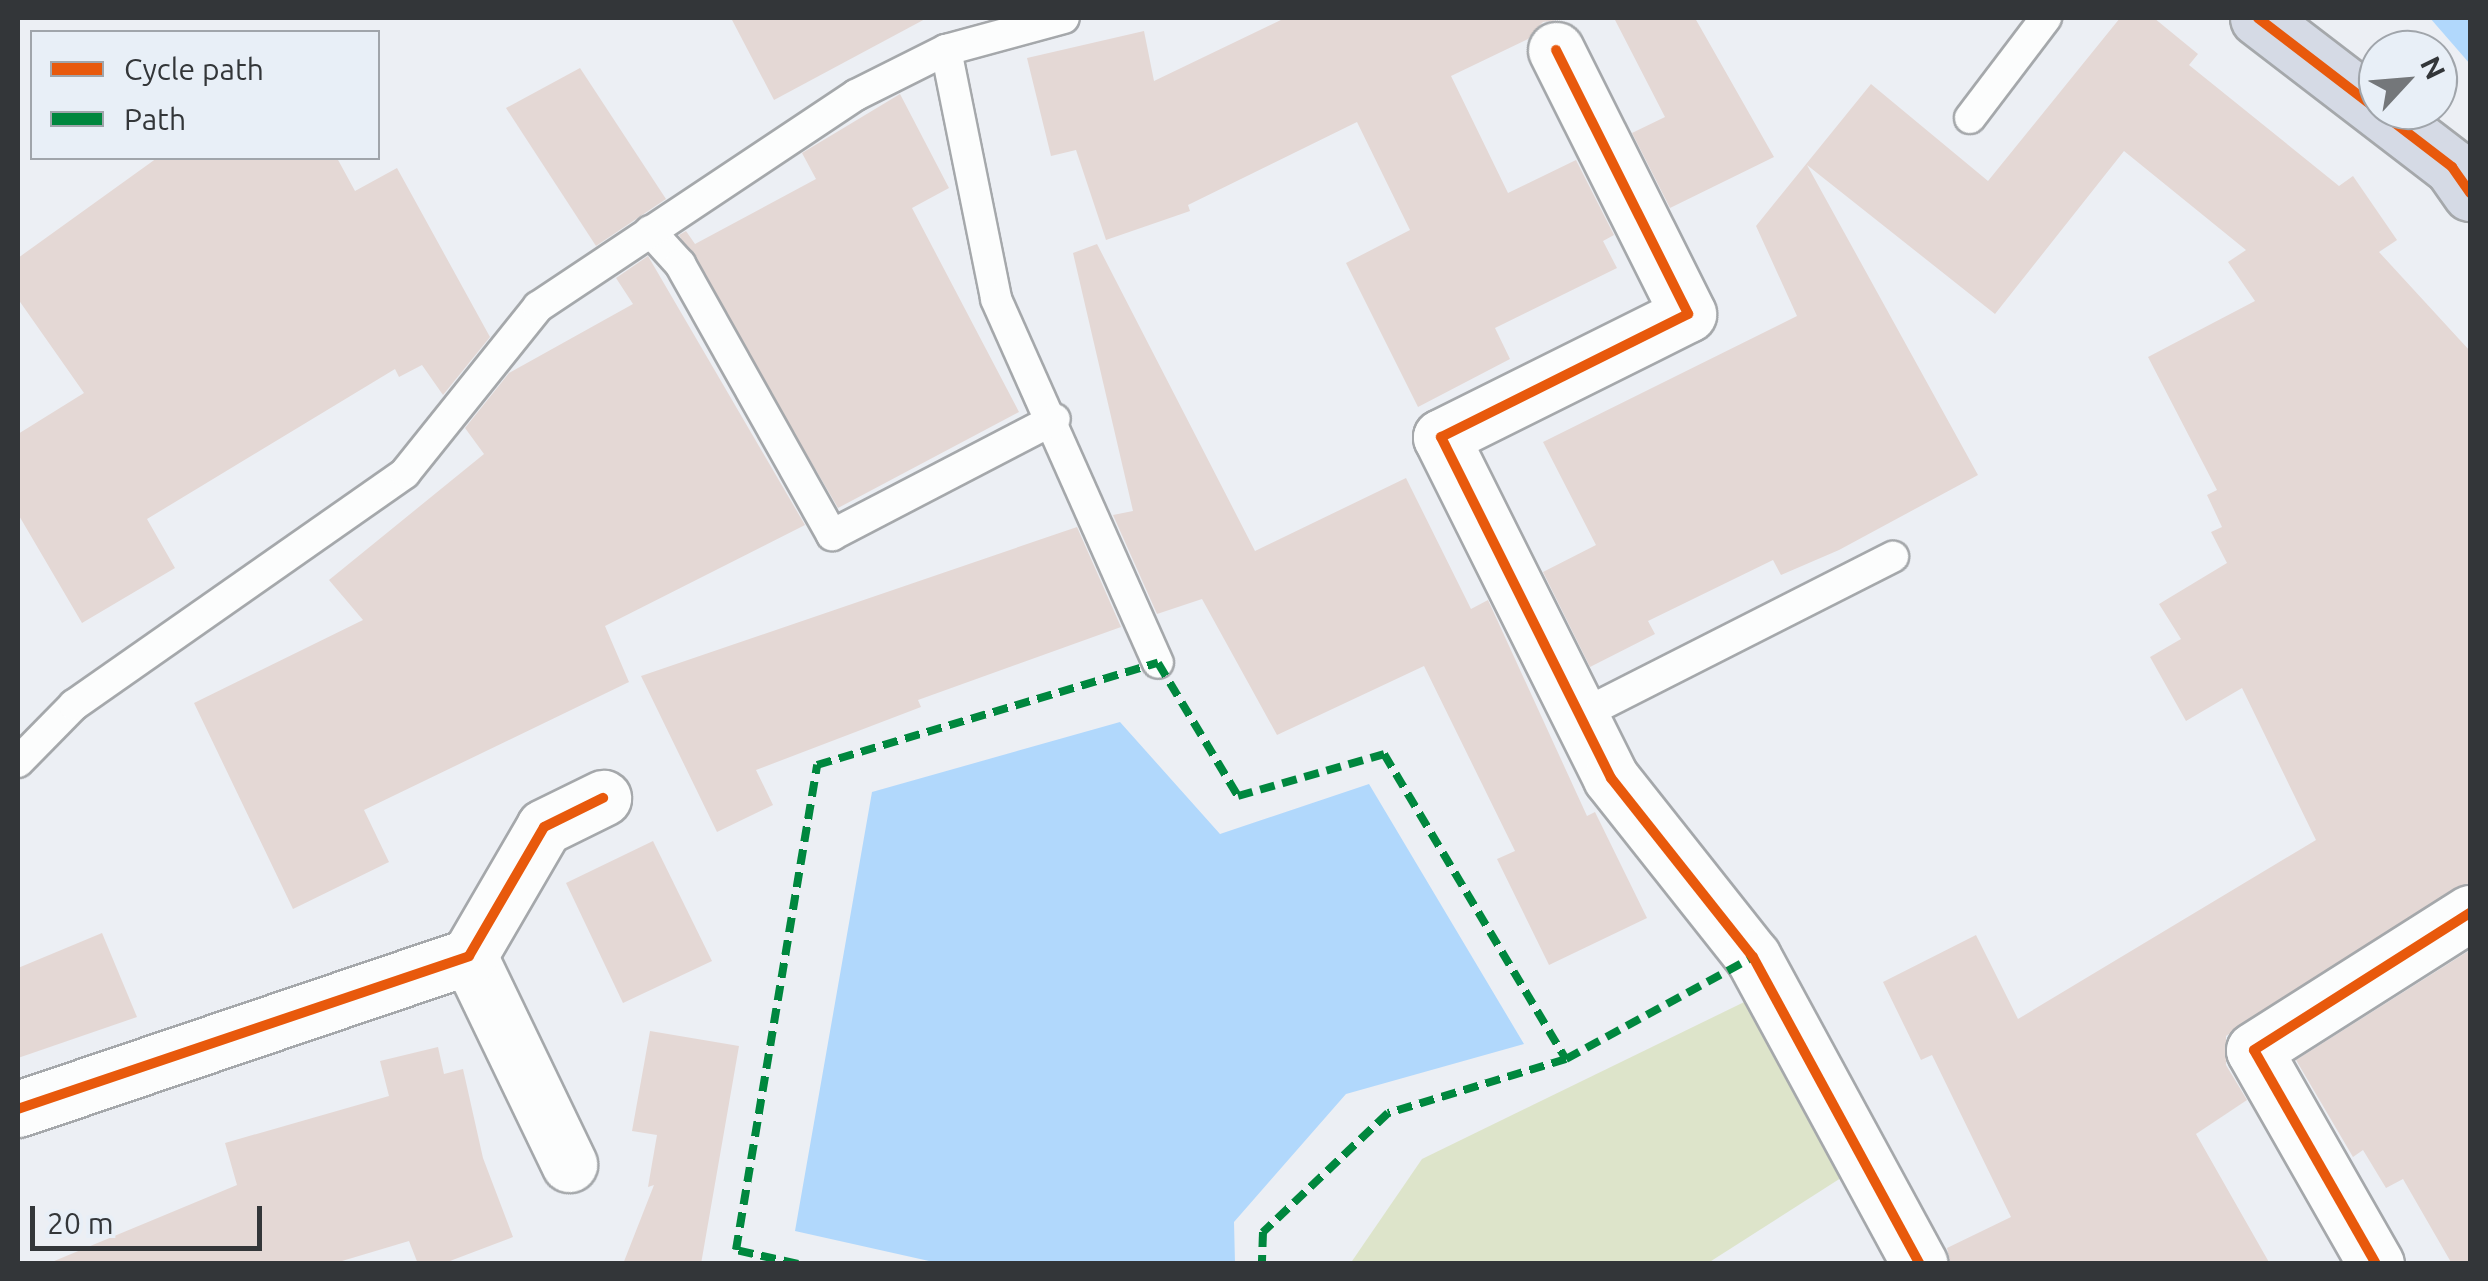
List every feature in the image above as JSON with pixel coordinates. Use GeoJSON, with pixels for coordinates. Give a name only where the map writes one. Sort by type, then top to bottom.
{"type":"FeatureCollection","features":[{"type":"Feature","properties":{"kind":"highway"},"geometry":{"type":"LineString","coordinates":[[2258,18],[2452,167],[2470,193]]}},
{"type":"Feature","properties":{"kind":"street"},"geometry":{"type":"LineString","coordinates":[[1556,50],[1688,314],[1441,437],[1611,778],[1772,988],[1920,1264]]}},
{"type":"Feature","properties":{"kind":"street"},"geometry":{"type":"LineString","coordinates":[[18,1109],[470,956],[544,827],[604,798]]}},
{"type":"Feature","properties":{"kind":"street"},"geometry":{"type":"LineString","coordinates":[[2376,1264],[2254,1050],[2470,913]]}},
{"type":"Feature","properties":{"kind":"street"},"geometry":{"type":"LineString","coordinates":[[470,956],[569,1164]]}},
{"type":"Feature","properties":{"kind":"lane"},"geometry":{"type":"LineString","coordinates":[[18,762],[74,705],[404,473],[538,307],[856,95],[946,50],[1064,18]]}},
{"type":"Feature","properties":{"kind":"lane"},"geometry":{"type":"LineString","coordinates":[[1970,118],[2046,18]]}},
{"type":"Feature","properties":{"kind":"lane"},"geometry":{"type":"LineString","coordinates":[[946,50],[996,298],[1054,419],[1158,663]]}},
{"type":"Feature","properties":{"kind":"lane"},"geometry":{"type":"LineString","coordinates":[[650,231],[680,264],[832,535],[1054,419]]}},
{"type":"Feature","properties":{"kind":"lane"},"geometry":{"type":"LineString","coordinates":[[1581,715],[1892,557]]}},
{"type":"Feature","properties":{"kind":"green space"},"geometry":{"type":"Polygon","coordinates":[[[1773,988],[1869,1160],[1708,1263],[1350,1264],[1422,1159],[1773,988]]]}},
{"type":"Feature","properties":{"kind":"water"},"geometry":{"type":"Polygon","coordinates":[[[2430,18],[2470,18],[2470,64],[2458,50],[2458,30],[2440,30],[2430,18]]]}},
{"type":"Feature","properties":{"kind":"water"},"geometry":{"type":"Polygon","coordinates":[[[1120,722],[1220,834],[1369,784],[1524,1044],[1346,1094],[1234,1222],[1235,1263],[938,1263],[795,1231],[872,792],[1120,722]]]}},
{"type":"Feature","properties":{"kind":"building"},"geometry":{"type":"Polygon","coordinates":[[[731,18],[927,18],[774,100],[731,18]]]}},
{"type":"Feature","properties":{"kind":"building"},"geometry":{"type":"Polygon","coordinates":[[[1285,18],[1572,18],[1543,22],[1528,39],[1451,76],[1508,193],[1576,160],[1614,235],[1603,241],[1617,268],[1495,328],[1510,359],[1418,407],[1346,263],[1410,230],[1357,122],[1188,205],[1190,211],[1106,240],[1076,150],[1051,156],[1027,58],[1144,31],[1154,81],[1285,18]]]}},
{"type":"Feature","properties":{"kind":"building"},"geometry":{"type":"Polygon","coordinates":[[[1614,18],[1695,18],[1774,157],[1670,208],[1632,133],[1665,117],[1614,18]]]}},
{"type":"Feature","properties":{"kind":"building"},"geometry":{"type":"Polygon","coordinates":[[[2120,18],[2154,18],[2198,54],[2189,65],[2339,186],[2353,176],[2397,240],[2379,252],[2470,351],[2470,882],[2226,1036],[2226,1065],[2247,1100],[2196,1134],[2270,1264],[1951,1264],[1947,1248],[2011,1217],[1932,1055],[1921,1060],[1883,982],[1976,935],[2018,1019],[2316,840],[2242,688],[2186,721],[2150,657],[2181,639],[2159,604],[2227,563],[2211,532],[2222,527],[2207,495],[2217,490],[2148,357],[2255,301],[2228,262],[2246,250],[2124,151],[1995,314],[1807,165],[1978,475],[1839,550],[1781,575],[1773,560],[1648,621],[1655,634],[1590,667],[1543,572],[1596,545],[1543,442],[1797,316],[1756,226],[1871,84],[1988,181],[2120,18]]]}},
{"type":"Feature","properties":{"kind":"building"},"geometry":{"type":"Polygon","coordinates":[[[580,68],[666,199],[596,246],[506,108],[580,68]]]}},
{"type":"Feature","properties":{"kind":"building"},"geometry":{"type":"Polygon","coordinates":[[[900,94],[949,188],[912,208],[1019,412],[838,508],[679,235],[686,231],[695,244],[816,179],[802,153],[900,94]]]}},
{"type":"Feature","properties":{"kind":"building"},"geometry":{"type":"Polygon","coordinates":[[[154,160],[338,160],[355,191],[397,168],[490,337],[443,395],[422,365],[399,377],[395,369],[147,519],[175,568],[82,623],[18,514],[18,434],[84,393],[18,299],[18,258],[154,160]]]}},
{"type":"Feature","properties":{"kind":"building"},"geometry":{"type":"Polygon","coordinates":[[[1097,244],[1255,551],[1406,478],[1471,609],[1488,600],[1587,816],[1595,812],[1647,918],[1549,965],[1497,859],[1515,851],[1424,666],[1277,735],[1202,599],[1157,614],[1113,515],[1133,511],[1073,253],[1097,244]]]}},
{"type":"Feature","properties":{"kind":"building"},"geometry":{"type":"Polygon","coordinates":[[[648,256],[805,525],[605,626],[629,682],[364,810],[389,862],[293,909],[194,703],[363,620],[329,580],[484,454],[465,428],[509,373],[633,304],[616,278],[648,256]]]}},
{"type":"Feature","properties":{"kind":"building"},"geometry":{"type":"Polygon","coordinates":[[[1077,527],[1121,627],[918,700],[921,707],[756,770],[773,805],[717,832],[641,676],[1077,527]]]}},
{"type":"Feature","properties":{"kind":"building"},"geometry":{"type":"Polygon","coordinates":[[[653,841],[712,961],[623,1003],[566,883],[653,841]]]}},
{"type":"Feature","properties":{"kind":"building"},"geometry":{"type":"Polygon","coordinates":[[[102,933],[137,1017],[18,1058],[18,968],[102,933]]]}},
{"type":"Feature","properties":{"kind":"building"},"geometry":{"type":"Polygon","coordinates":[[[2470,950],[2470,1264],[2452,1264],[2403,1179],[2386,1188],[2363,1150],[2353,1157],[2296,1060],[2470,950]]]}},
{"type":"Feature","properties":{"kind":"building"},"geometry":{"type":"Polygon","coordinates":[[[650,1031],[739,1046],[701,1264],[623,1264],[654,1185],[648,1187],[657,1135],[632,1131],[650,1031]]]}},
{"type":"Feature","properties":{"kind":"building"},"geometry":{"type":"Polygon","coordinates":[[[438,1047],[444,1074],[463,1069],[483,1158],[513,1237],[442,1264],[418,1264],[409,1241],[332,1264],[47,1264],[237,1185],[225,1143],[389,1096],[380,1061],[438,1047]]]}},
{"type":"Feature","properties":{"kind":"marked path"},"geometry":{"type":"LineString","coordinates":[[798,1264],[736,1250],[817,765],[1158,663],[1238,796],[1384,754],[1566,1059],[1388,1113],[1263,1232],[1262,1264]]}},
{"type":"Feature","properties":{"kind":"marked path"},"geometry":{"type":"LineString","coordinates":[[1566,1059],[1753,957]]}},
{"type":"Feature","properties":{"kind":"cycle path"},"geometry":{"type":"LineString","coordinates":[[2258,18],[2452,167],[2470,193]]}},
{"type":"Feature","properties":{"kind":"cycle path"},"geometry":{"type":"LineString","coordinates":[[1556,50],[1688,314],[1441,437],[1611,778],[1753,957],[1920,1264]]}},
{"type":"Feature","properties":{"kind":"cycle path"},"geometry":{"type":"LineString","coordinates":[[18,1109],[469,956],[544,827],[603,798]]}},
{"type":"Feature","properties":{"kind":"cycle path"},"geometry":{"type":"LineString","coordinates":[[2376,1264],[2254,1050],[2470,913]]}}]}
